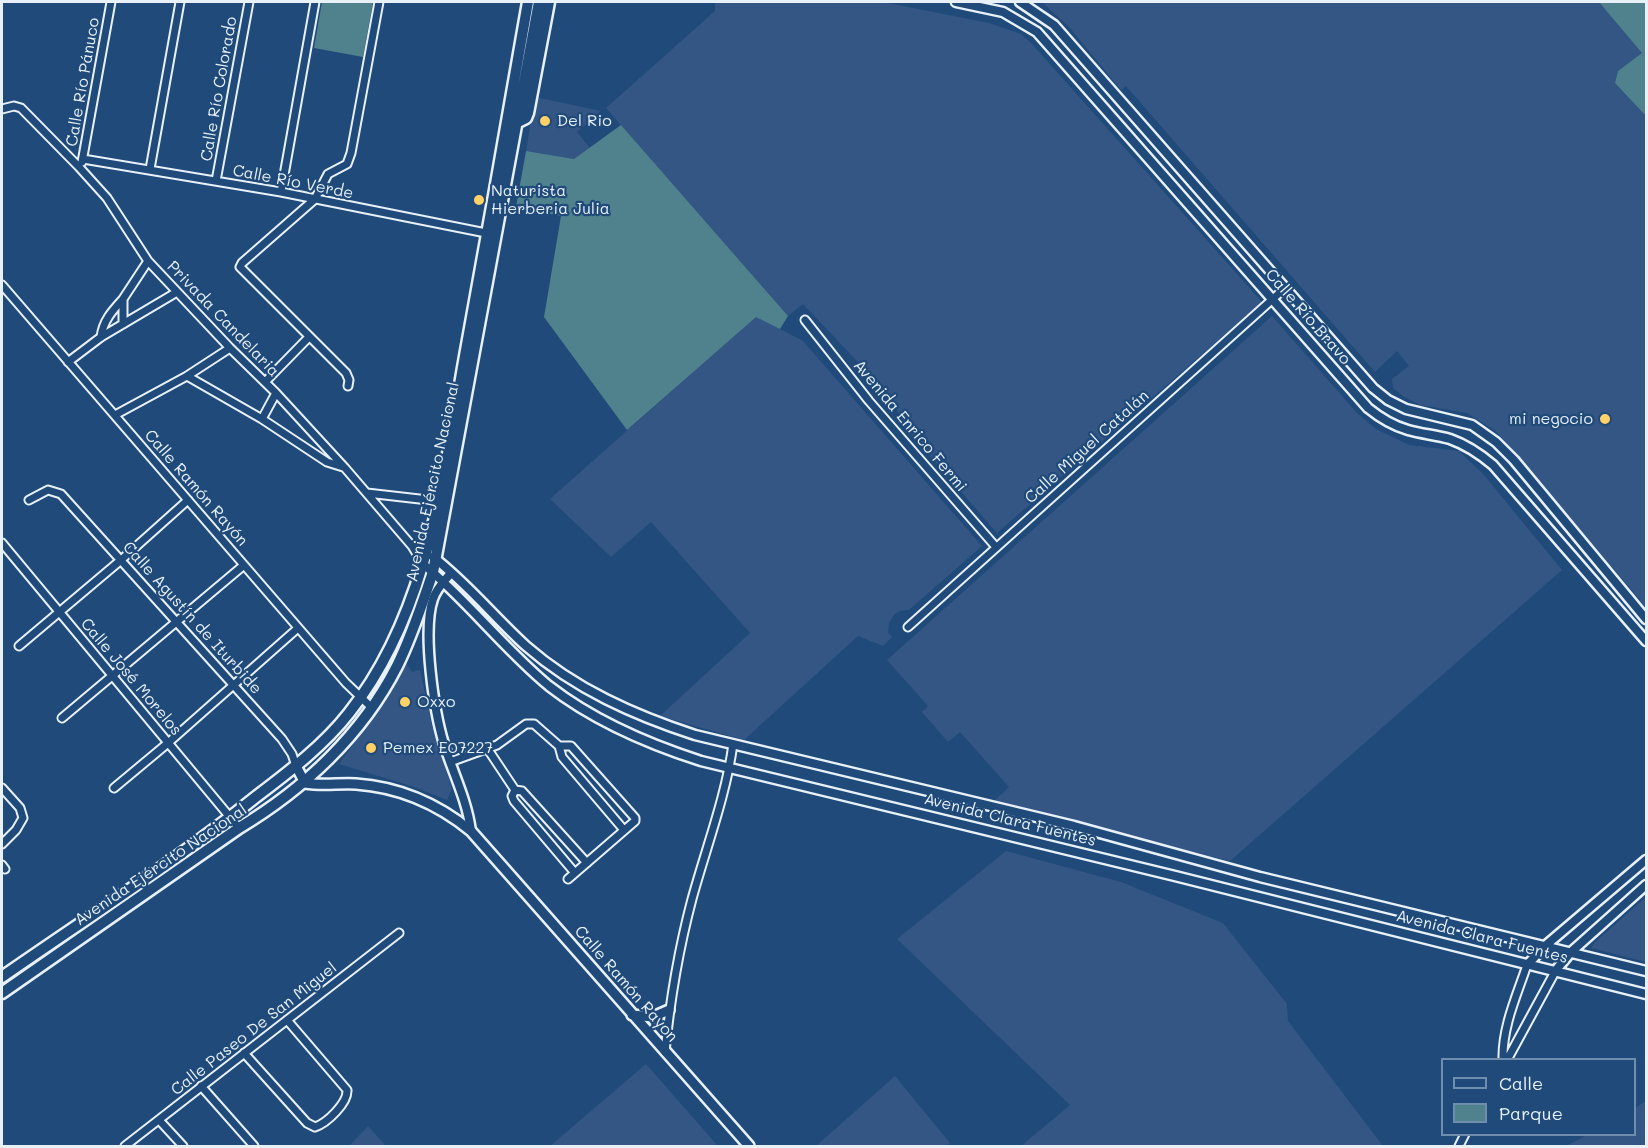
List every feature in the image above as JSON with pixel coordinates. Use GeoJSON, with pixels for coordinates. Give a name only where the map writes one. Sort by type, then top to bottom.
{"type":"FeatureCollection","features":[{"type":"Feature","properties":{"kind":"main road","name":"Avenida Ejército Nacional"},"geometry":{"type":"LineString","coordinates":[[2,977],[231,817],[296,766],[332,733],[379,668],[400,627],[423,564],[431,556],[492,234],[528,2]]}},
{"type":"Feature","properties":{"kind":"main road"},"geometry":{"type":"LineString","coordinates":[[518,122],[526,118],[528,113],[549,2]]}},
{"type":"Feature","properties":{"kind":"main road","name":"Avenida Ejército Nacional"},"geometry":{"type":"LineString","coordinates":[[2,993],[239,828],[271,809],[305,783],[347,739],[387,683],[405,650],[433,572],[431,556],[437,501],[492,234],[518,122],[538,4]]}},
{"type":"Feature","properties":{"kind":"main road"},"geometry":{"type":"LineString","coordinates":[[296,766],[305,783]]}},
{"type":"Feature","properties":{"kind":"main road","name":"Calle Ramón Rayon"},"geometry":{"type":"LineString","coordinates":[[305,783],[320,786],[357,784],[403,794],[440,808],[471,831],[748,1146]]}},
{"type":"Feature","properties":{"kind":"main road"},"geometry":{"type":"LineString","coordinates":[[633,1014],[653,1017],[669,1010]]}},
{"type":"Feature","properties":{"kind":"street","name":"Calle Río Pánuco"},"geometry":{"type":"LineString","coordinates":[[81,163],[111,2]]}},
{"type":"Feature","properties":{"kind":"street"},"geometry":{"type":"LineString","coordinates":[[150,169],[180,2]]}},
{"type":"Feature","properties":{"kind":"street","name":"Calle Río Colorado"},"geometry":{"type":"LineString","coordinates":[[216,181],[249,2]]}},
{"type":"Feature","properties":{"kind":"street"},"geometry":{"type":"LineString","coordinates":[[281,192],[315,2]]}},
{"type":"Feature","properties":{"kind":"street"},"geometry":{"type":"LineString","coordinates":[[348,386],[349,380],[346,373],[240,267],[315,199],[328,174],[333,170],[343,168],[350,159],[379,2]]}},
{"type":"Feature","properties":{"kind":"street","name":"Calle Río Bravo"},"geometry":{"type":"LineString","coordinates":[[956,2],[1003,12],[1036,32],[1374,413],[1407,430],[1448,438],[1477,451],[1493,465],[1647,641]]}},
{"type":"Feature","properties":{"kind":"street","name":"Calle Río Bravo"},"geometry":{"type":"LineString","coordinates":[[1020,2],[1054,25],[1379,394],[1406,409],[1472,425],[1496,442],[1514,460],[1644,617]]}},
{"type":"Feature","properties":{"kind":"street"},"geometry":{"type":"LineString","coordinates":[[1114,119],[1123,102]]}},
{"type":"Feature","properties":{"kind":"street","name":"Privada Candelaria"},"geometry":{"type":"LineString","coordinates":[[2,109],[14,106],[21,108],[81,163],[148,261],[345,468],[412,546],[423,564]]}},
{"type":"Feature","properties":{"kind":"street","name":"Calle Río Verde"},"geometry":{"type":"LineString","coordinates":[[81,163],[150,169],[281,192],[492,234]]}},
{"type":"Feature","properties":{"kind":"street"},"geometry":{"type":"LineString","coordinates":[[101,337],[106,319],[123,299],[148,261]]}},
{"type":"Feature","properties":{"kind":"street","name":"Calle Ramón Rayón"},"geometry":{"type":"LineString","coordinates":[[2,285],[298,628],[371,707]]}},
{"type":"Feature","properties":{"kind":"street","name":"Calle Miguel Catalán"},"geometry":{"type":"LineString","coordinates":[[908,627],[1285,288]]}},
{"type":"Feature","properties":{"kind":"street"},"geometry":{"type":"LineString","coordinates":[[68,362],[101,337],[177,292]]}},
{"type":"Feature","properties":{"kind":"street"},"geometry":{"type":"LineString","coordinates":[[123,299],[123,324]]}},
{"type":"Feature","properties":{"kind":"street","name":"Avenida Enrico Fermi"},"geometry":{"type":"LineString","coordinates":[[805,320],[869,401],[996,547]]}},
{"type":"Feature","properties":{"kind":"street"},"geometry":{"type":"LineString","coordinates":[[265,382],[309,337]]}},
{"type":"Feature","properties":{"kind":"street"},"geometry":{"type":"LineString","coordinates":[[115,416],[187,376],[230,348]]}},
{"type":"Feature","properties":{"kind":"street"},"geometry":{"type":"LineString","coordinates":[[187,376],[262,419],[327,462],[345,468]]}},
{"type":"Feature","properties":{"kind":"street"},"geometry":{"type":"LineString","coordinates":[[262,419],[276,393]]}},
{"type":"Feature","properties":{"kind":"street","name":"Calle Agustín de Iturbide"},"geometry":{"type":"LineString","coordinates":[[29,500],[48,490],[61,494],[282,739],[292,754],[296,766]]}},
{"type":"Feature","properties":{"kind":"street"},"geometry":{"type":"LineString","coordinates":[[367,493],[437,501]]}},
{"type":"Feature","properties":{"kind":"street"},"geometry":{"type":"LineString","coordinates":[[19,646],[188,500]]}},
{"type":"Feature","properties":{"kind":"street","name":"Calle José Morelos"},"geometry":{"type":"LineString","coordinates":[[2,543],[4,552],[59,612],[239,828]]}},
{"type":"Feature","properties":{"kind":"street","name":"Privada Candelaria"},"geometry":{"type":"LineString","coordinates":[[412,546],[431,556]]}},
{"type":"Feature","properties":{"kind":"street","name":"Avenida Clara Fuentes"},"geometry":{"type":"LineString","coordinates":[[431,556],[543,660],[586,689],[658,723],[695,735],[1074,826],[1260,877],[1647,971]]}},
{"type":"Feature","properties":{"kind":"street","name":"Avenida Clara Fuentes"},"geometry":{"type":"LineString","coordinates":[[423,564],[550,686],[581,707],[632,735],[669,751],[1647,994]]}},
{"type":"Feature","properties":{"kind":"street"},"geometry":{"type":"LineString","coordinates":[[62,718],[244,565]]}},
{"type":"Feature","properties":{"kind":"street"},"geometry":{"type":"LineString","coordinates":[[451,573],[432,602],[428,640],[443,741],[469,817],[471,831]]}},
{"type":"Feature","properties":{"kind":"street"},"geometry":{"type":"LineString","coordinates":[[1632,623],[1644,617]]}},
{"type":"Feature","properties":{"kind":"street"},"geometry":{"type":"LineString","coordinates":[[114,788],[298,628]]}},
{"type":"Feature","properties":{"kind":"street"},"geometry":{"type":"LineString","coordinates":[[450,762],[497,745],[529,723],[534,724],[559,746],[561,755],[624,830]]}},
{"type":"Feature","properties":{"kind":"street"},"geometry":{"type":"LineString","coordinates":[[665,1052],[669,1010],[691,903],[730,767],[733,744]]}},
{"type":"Feature","properties":{"kind":"street"},"geometry":{"type":"LineString","coordinates":[[559,746],[571,746],[635,817],[635,821],[568,879]]}},
{"type":"Feature","properties":{"kind":"street"},"geometry":{"type":"LineString","coordinates":[[487,748],[515,790],[522,791],[588,862]]}},
{"type":"Feature","properties":{"kind":"street"},"geometry":{"type":"LineString","coordinates":[[2,788],[20,808],[23,818],[16,830],[2,844]]}},
{"type":"Feature","properties":{"kind":"street"},"geometry":{"type":"LineString","coordinates":[[515,790],[512,796],[514,801],[575,873]]}},
{"type":"Feature","properties":{"kind":"street"},"geometry":{"type":"LineString","coordinates":[[1505,1058],[1503,1049],[1509,1016],[1527,965],[1545,946],[1647,860]]}},
{"type":"Feature","properties":{"kind":"street"},"geometry":{"type":"LineString","coordinates":[[1506,1058],[1556,970],[1571,952],[1647,885]]}},
{"type":"Feature","properties":{"kind":"street","name":"Calle Paseo De San Miguel"},"geometry":{"type":"LineString","coordinates":[[125,1146],[399,933]]}},
{"type":"Feature","properties":{"kind":"street"},"geometry":{"type":"LineString","coordinates":[[244,1053],[307,1123],[315,1127],[323,1123],[346,1099],[347,1090],[287,1020]]}},
{"type":"Feature","properties":{"kind":"street"},"geometry":{"type":"LineString","coordinates":[[201,1086],[254,1146]]}},
{"type":"Feature","properties":{"kind":"street"},"geometry":{"type":"LineString","coordinates":[[159,1120],[183,1146]]}},
{"type":"Feature","properties":{"kind":"shaded area"},"geometry":{"type":"Polygon","coordinates":[[[715,2],[883,2],[989,23],[1021,34],[1262,302],[997,533],[905,427],[890,396],[803,304],[788,316],[606,108],[715,11],[715,2]]]}},
{"type":"Feature","properties":{"kind":"shaded area"},"geometry":{"type":"Polygon","coordinates":[[[1042,2],[1599,2],[1643,53],[1618,71],[1615,83],[1646,116],[1646,607],[1496,431],[1467,413],[1420,405],[1393,388],[1392,379],[1409,366],[1397,351],[1375,372],[1126,86],[1121,90],[1069,27],[1042,2]]]}},
{"type":"Feature","properties":{"kind":"shaded area"},"geometry":{"type":"Polygon","coordinates":[[[535,97],[601,111],[577,132],[590,148],[574,159],[526,151],[535,97]]]}},
{"type":"Feature","properties":{"kind":"shaded area"},"geometry":{"type":"Polygon","coordinates":[[[756,316],[803,341],[982,546],[909,610],[900,611],[894,615],[889,623],[888,633],[892,637],[883,646],[858,636],[744,740],[660,716],[750,633],[651,522],[611,557],[550,499],[756,316]]]}},
{"type":"Feature","properties":{"kind":"shaded area"},"geometry":{"type":"Polygon","coordinates":[[[1272,316],[1357,413],[1376,429],[1409,445],[1459,451],[1484,475],[1562,570],[1230,861],[993,802],[1009,787],[960,732],[948,742],[922,712],[928,706],[887,660],[1272,316]]]}},
{"type":"Feature","properties":{"kind":"shaded area"},"geometry":{"type":"Polygon","coordinates":[[[405,661],[412,672],[420,670],[432,726],[452,789],[447,800],[414,787],[339,764],[383,703],[405,661]]]}},
{"type":"Feature","properties":{"kind":"shaded area"},"geometry":{"type":"Polygon","coordinates":[[[1006,851],[1121,882],[1223,923],[1287,1004],[1288,1021],[1383,1146],[1021,1146],[1070,1105],[897,939],[1006,851]]]}},
{"type":"Feature","properties":{"kind":"shaded area"},"geometry":{"type":"Polygon","coordinates":[[[1646,897],[1646,962],[1591,948],[1595,942],[1646,897]]]}},
{"type":"Feature","properties":{"kind":"shaded area"},"geometry":{"type":"Polygon","coordinates":[[[646,1064],[718,1146],[550,1146],[646,1064]]]}},
{"type":"Feature","properties":{"kind":"shaded area"},"geometry":{"type":"Polygon","coordinates":[[[895,1076],[950,1143],[947,1146],[816,1146],[895,1076]]]}},
{"type":"Feature","properties":{"kind":"shaded area"},"geometry":{"type":"Polygon","coordinates":[[[1646,1101],[1646,1146],[1566,1146],[1585,1136],[1636,1136],[1636,1107],[1646,1101]]]}},
{"type":"Feature","properties":{"kind":"shaded area"},"geometry":{"type":"Polygon","coordinates":[[[368,1126],[386,1146],[349,1146],[368,1126]]]}},
{"type":"Feature","properties":{"kind":"green space"},"geometry":{"type":"Polygon","coordinates":[[[322,2],[373,2],[363,57],[314,48],[322,2]]]}},
{"type":"Feature","properties":{"kind":"green space"},"geometry":{"type":"Polygon","coordinates":[[[1599,2],[1646,2],[1646,116],[1615,83],[1618,71],[1642,53],[1599,2]]]}},
{"type":"Feature","properties":{"kind":"green space"},"geometry":{"type":"Polygon","coordinates":[[[621,125],[788,316],[780,329],[756,317],[627,430],[544,317],[561,216],[516,207],[526,151],[574,159],[621,125]]]}},
{"type":"Feature","properties":{"kind":"place","name":"Del Rio"},"geometry":{"type":"Point","coordinates":[545,121]}},
{"type":"Feature","properties":{"kind":"place","name":"Naturista Hierberia Julia"},"geometry":{"type":"Point","coordinates":[479,200]}},
{"type":"Feature","properties":{"kind":"place","name":"mi negocio"},"geometry":{"type":"Point","coordinates":[1605,419]}},
{"type":"Feature","properties":{"kind":"place","name":"Oxxo"},"geometry":{"type":"Point","coordinates":[405,702]}},
{"type":"Feature","properties":{"kind":"place","name":"Pemex E07227"},"geometry":{"type":"Point","coordinates":[371,748]}}]}
